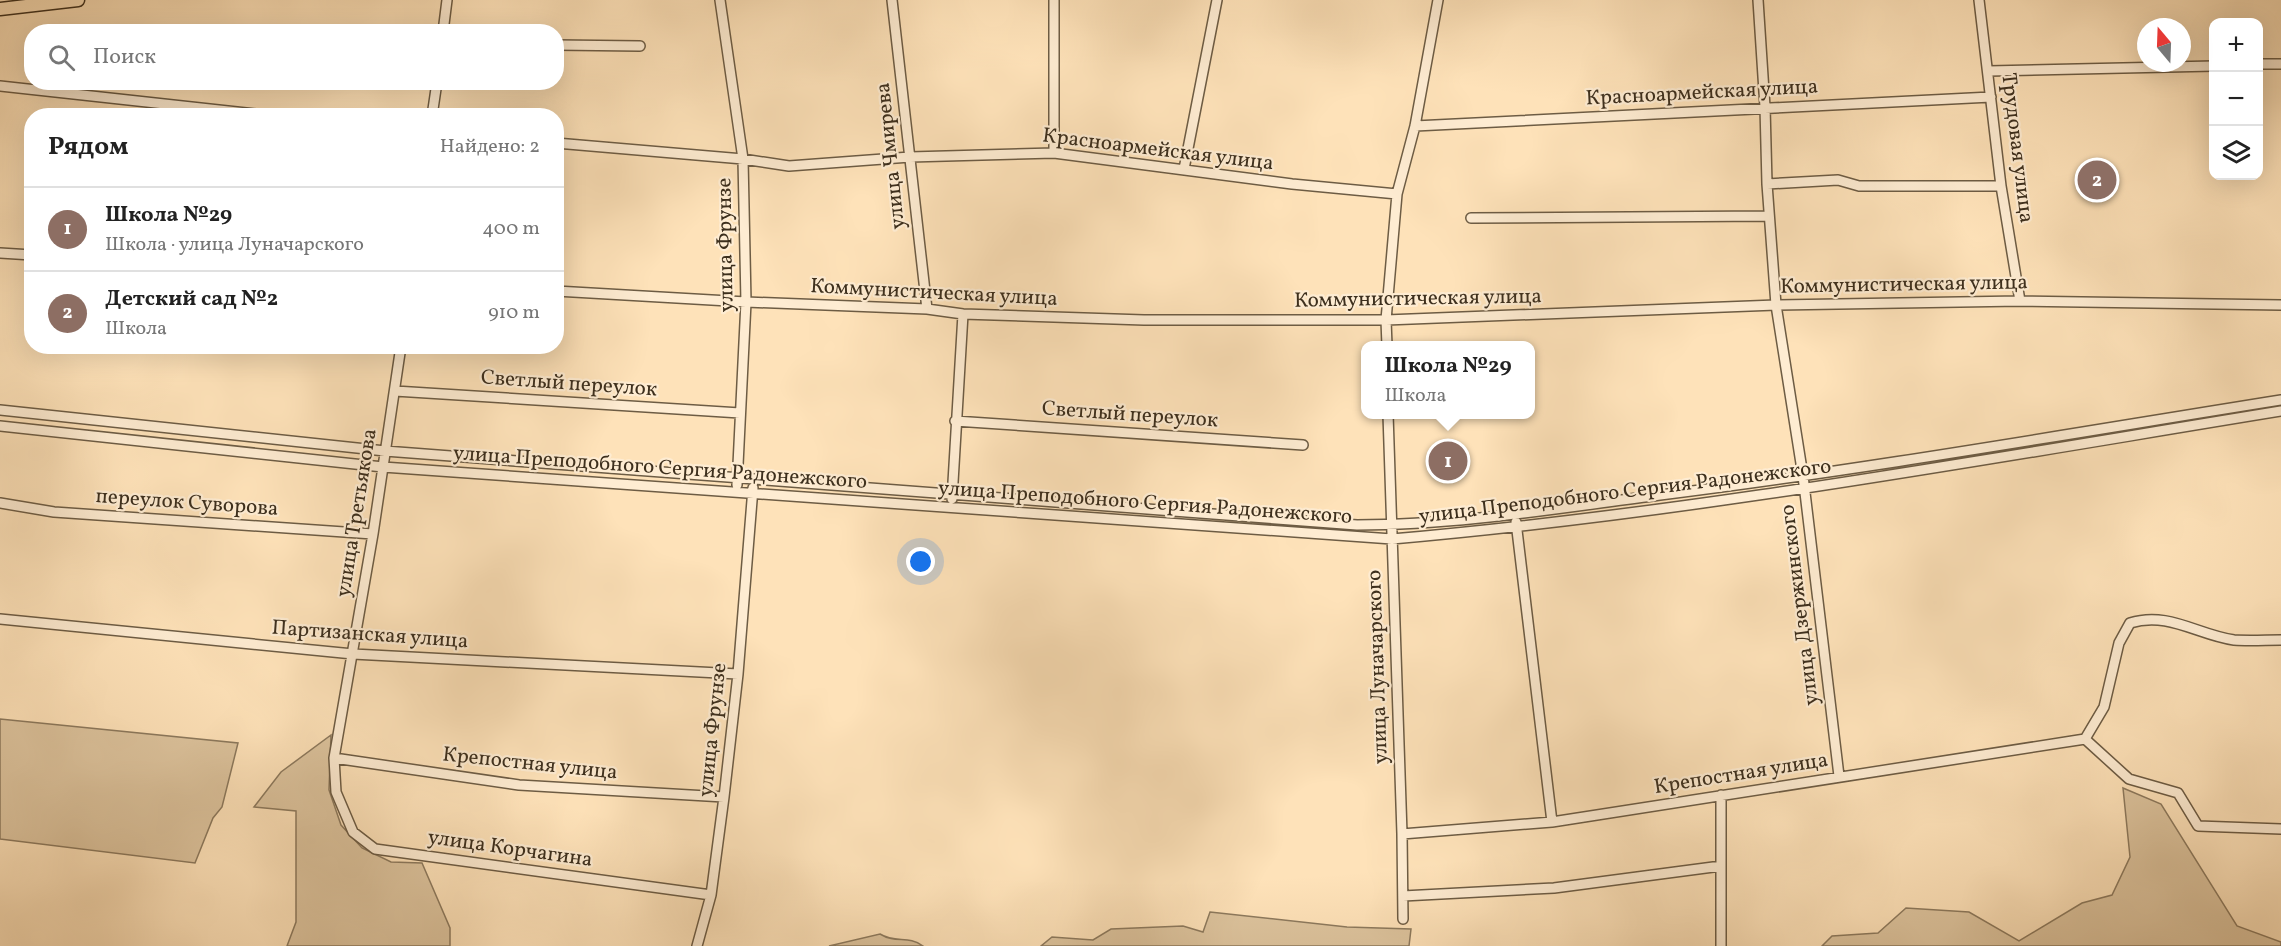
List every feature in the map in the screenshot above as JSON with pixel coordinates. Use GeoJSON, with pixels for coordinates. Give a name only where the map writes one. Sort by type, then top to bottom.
{"type":"FeatureCollection","features":[{"type":"Feature","properties":{"kind":"main road"},"geometry":{"type":"LineString","coordinates":[[0,9],[78,0]]}},
{"type":"Feature","properties":{"kind":"street"},"geometry":{"type":"LineString","coordinates":[[444,24],[447,0]]}},
{"type":"Feature","properties":{"kind":"street","name":"улица Фрунзе"},"geometry":{"type":"LineString","coordinates":[[720,0],[743,159],[746,302],[736,492]]}},
{"type":"Feature","properties":{"kind":"street","name":"улица Чмирева"},"geometry":{"type":"LineString","coordinates":[[892,0],[927,309]]}},
{"type":"Feature","properties":{"kind":"street"},"geometry":{"type":"LineString","coordinates":[[1054,0],[1054,153]]}},
{"type":"Feature","properties":{"kind":"street"},"geometry":{"type":"LineString","coordinates":[[1184,169],[1217,0]]}},
{"type":"Feature","properties":{"kind":"street"},"geometry":{"type":"LineString","coordinates":[[1386,341],[1396,194],[1415,126],[1438,0]]}},
{"type":"Feature","properties":{"kind":"street","name":"улица Дзержинского"},"geometry":{"type":"LineString","coordinates":[[1758,0],[1767,184],[1776,305],[1803,476],[1839,776]]}},
{"type":"Feature","properties":{"kind":"street","name":"Трудовая улица"},"geometry":{"type":"LineString","coordinates":[[1979,0],[2001,186],[2020,301]]}},
{"type":"Feature","properties":{"kind":"street"},"geometry":{"type":"LineString","coordinates":[[564,45],[640,46]]}},
{"type":"Feature","properties":{"kind":"street"},"geometry":{"type":"LineString","coordinates":[[2263,64],[2281,64]]}},
{"type":"Feature","properties":{"kind":"street"},"geometry":{"type":"LineString","coordinates":[[1989,71],[2209,66]]}},
{"type":"Feature","properties":{"kind":"street"},"geometry":{"type":"LineString","coordinates":[[0,86],[24,89]]}},
{"type":"Feature","properties":{"kind":"street"},"geometry":{"type":"LineString","coordinates":[[37,90],[202,108]]}},
{"type":"Feature","properties":{"kind":"street"},"geometry":{"type":"LineString","coordinates":[[433,108],[435,90]]}},
{"type":"Feature","properties":{"kind":"street","name":"Красноармейская улица"},"geometry":{"type":"LineString","coordinates":[[1415,126],[1991,97]]}},
{"type":"Feature","properties":{"kind":"street","name":"Красноармейская улица"},"geometry":{"type":"LineString","coordinates":[[564,144],[743,159],[789,166],[909,157],[1054,153],[1292,184],[1396,194]]}},
{"type":"Feature","properties":{"kind":"street"},"geometry":{"type":"LineString","coordinates":[[1767,184],[1838,180],[1859,186],[2001,186]]}},
{"type":"Feature","properties":{"kind":"street"},"geometry":{"type":"LineString","coordinates":[[1471,218],[1769,216]]}},
{"type":"Feature","properties":{"kind":"street"},"geometry":{"type":"LineString","coordinates":[[0,253],[24,254]]}},
{"type":"Feature","properties":{"kind":"street","name":"Коммунистическая улица"},"geometry":{"type":"LineString","coordinates":[[564,291],[927,309],[963,314],[1144,320],[1386,320],[1776,305],[2020,301],[2281,305]]}},
{"type":"Feature","properties":{"kind":"street"},"geometry":{"type":"LineString","coordinates":[[951,507],[963,314]]}},
{"type":"Feature","properties":{"kind":"street","name":"улица Третьякова"},"geometry":{"type":"LineString","coordinates":[[336,792],[334,758],[373,534],[400,354]]}},
{"type":"Feature","properties":{"kind":"street","name":"Светлый переулок"},"geometry":{"type":"LineString","coordinates":[[395,391],[740,413]]}},
{"type":"Feature","properties":{"kind":"street","name":"улица Преподобного Сергия Радонежского"},"geometry":{"type":"LineString","coordinates":[[0,410],[385,452],[1357,525],[1392,525],[1441,523],[1803,476],[2281,400]]}},
{"type":"Feature","properties":{"kind":"street","name":"улица Преподобного Сергия Радонежского"},"geometry":{"type":"LineString","coordinates":[[0,426],[383,467],[1392,539],[1517,526],[1804,488],[2281,411]]}},
{"type":"Feature","properties":{"kind":"street","name":"улица Луначарского"},"geometry":{"type":"LineString","coordinates":[[1388,419],[1403,919]]}},
{"type":"Feature","properties":{"kind":"street","name":"Светлый переулок"},"geometry":{"type":"LineString","coordinates":[[955,421],[1303,445]]}},
{"type":"Feature","properties":{"kind":"street","name":"улица Фрунзе"},"geometry":{"type":"LineString","coordinates":[[696,946],[711,895],[724,796],[738,674],[754,480]]}},
{"type":"Feature","properties":{"kind":"street","name":"переулок Суворова"},"geometry":{"type":"LineString","coordinates":[[0,503],[54,512],[373,534]]}},
{"type":"Feature","properties":{"kind":"street"},"geometry":{"type":"LineString","coordinates":[[1515,514],[1552,822]]}},
{"type":"Feature","properties":{"kind":"street"},"geometry":{"type":"LineString","coordinates":[[2281,640],[2233,639],[2146,618],[2130,623],[2119,643],[2104,707],[2085,739],[2129,779],[2178,793],[2198,826],[2281,829]]}},
{"type":"Feature","properties":{"kind":"street","name":"Партизанская улица"},"geometry":{"type":"LineString","coordinates":[[0,619],[353,654],[738,674]]}},
{"type":"Feature","properties":{"kind":"street","name":"Крепостная улица"},"geometry":{"type":"LineString","coordinates":[[1402,834],[1552,822],[2085,739]]}},
{"type":"Feature","properties":{"kind":"street","name":"Крепостная улица"},"geometry":{"type":"LineString","coordinates":[[334,758],[519,785],[724,796]]}},
{"type":"Feature","properties":{"kind":"street","name":"улица Корчагина"},"geometry":{"type":"LineString","coordinates":[[336,792],[353,832],[375,849],[711,895]]}},
{"type":"Feature","properties":{"kind":"street"},"geometry":{"type":"LineString","coordinates":[[1720,946],[1721,795]]}},
{"type":"Feature","properties":{"kind":"street"},"geometry":{"type":"LineString","coordinates":[[1403,896],[1554,888],[1721,866]]}},
{"type":"Feature","properties":{"kind":"shaded area"},"geometry":{"type":"Polygon","coordinates":[[[0,719],[238,743],[222,807],[213,818],[195,863],[0,839],[0,719]]]}},
{"type":"Feature","properties":{"kind":"shaded area"},"geometry":{"type":"Polygon","coordinates":[[[331,735],[329,790],[341,825],[362,848],[391,862],[422,863],[450,928],[450,946],[287,946],[296,922],[296,811],[254,807],[281,772],[331,735]]]}},
{"type":"Feature","properties":{"kind":"shaded area"},"geometry":{"type":"Polygon","coordinates":[[[2123,788],[2161,804],[2237,926],[2281,942],[2281,946],[1822,946],[1832,936],[1878,933],[1906,908],[1969,912],[2019,941],[2082,903],[2112,895],[2130,857],[2123,788]]]}},
{"type":"Feature","properties":{"kind":"shaded area"},"geometry":{"type":"Polygon","coordinates":[[[1210,912],[1347,927],[1411,929],[1409,946],[1041,946],[1052,937],[1093,940],[1111,929],[1183,926],[1203,932],[1210,912]]]}},
{"type":"Feature","properties":{"kind":"shaded area"},"geometry":{"type":"Polygon","coordinates":[[[880,934],[891,939],[912,941],[923,946],[829,946],[880,934]]]}},
{"type":"Feature","properties":{"kind":"place","name":"Детский сад №2"},"geometry":{"type":"Point","coordinates":[2097,180]}},
{"type":"Feature","properties":{"kind":"place","name":"Школа №29"},"geometry":{"type":"Point","coordinates":[1448,461]}}]}
